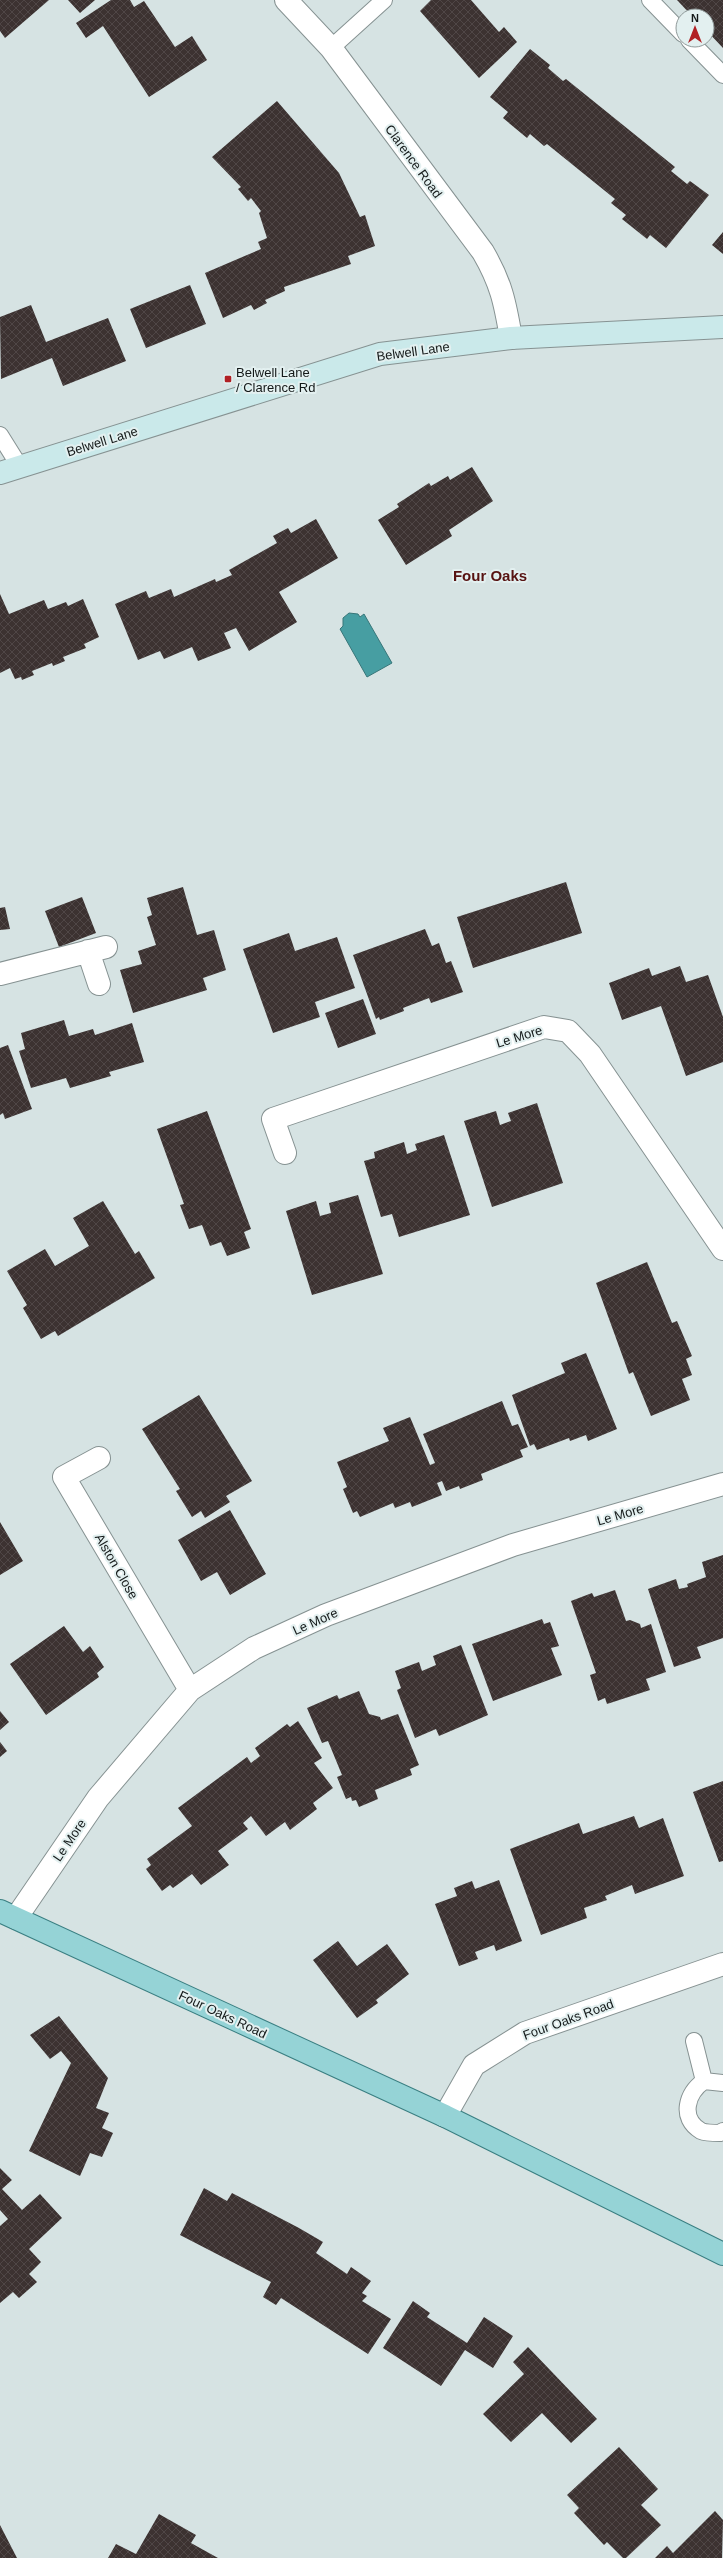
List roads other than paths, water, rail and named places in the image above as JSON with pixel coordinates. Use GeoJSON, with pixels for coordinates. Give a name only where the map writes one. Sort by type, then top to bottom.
{"type":"FeatureCollection","features":[{"type":"Feature","properties":{"kind":"main road","name":"Belwell Lane"},"geometry":{"type":"LineString","coordinates":[[10,470],[380,354],[511,338],[723,327]]}},
{"type":"Feature","properties":{"kind":"main road","name":"Four Oaks Road"},"geometry":{"type":"LineString","coordinates":[[8,1915],[446,2116],[723,2254]]}},
{"type":"Feature","properties":{"kind":"street","name":"Clarence Road"},"geometry":{"type":"LineString","coordinates":[[286,0],[331,48],[483,252],[498,277],[505,302],[511,338]]}},
{"type":"Feature","properties":{"kind":"street"},"geometry":{"type":"LineString","coordinates":[[0,974],[97,949],[99,984]]}},
{"type":"Feature","properties":{"kind":"street","name":"Le More"},"geometry":{"type":"LineString","coordinates":[[285,1153],[273,1119],[544,1027],[568,1031],[590,1054],[723,1249]]}},
{"type":"Feature","properties":{"kind":"street","name":"Alston Close"},"geometry":{"type":"LineString","coordinates":[[100,1458],[64,1476],[190,1690]]}},
{"type":"Feature","properties":{"kind":"street","name":"Le More"},"geometry":{"type":"LineString","coordinates":[[8,1915],[98,1798],[190,1690],[254,1648],[326,1615],[513,1545],[723,1484]]}},
{"type":"Feature","properties":{"kind":"street","name":"Four Oaks Road"},"geometry":{"type":"LineString","coordinates":[[446,2116],[474,2065],[525,2032],[723,1964]]}},
{"type":"Feature","properties":{"kind":"lane"},"geometry":{"type":"LineString","coordinates":[[331,48],[384,0]]}},
{"type":"Feature","properties":{"kind":"lane"},"geometry":{"type":"LineString","coordinates":[[650,0],[675,26]]}},
{"type":"Feature","properties":{"kind":"lane"},"geometry":{"type":"LineString","coordinates":[[697,48],[723,75]]}},
{"type":"Feature","properties":{"kind":"lane"},"geometry":{"type":"LineString","coordinates":[[0,435],[10,470]]}},
{"type":"Feature","properties":{"kind":"lane"},"geometry":{"type":"LineString","coordinates":[[694,2041],[704,2081]]}},
{"type":"Feature","properties":{"kind":"lane"},"geometry":{"type":"LineString","coordinates":[[722,2135],[702,2131],[690,2120],[687,2102],[695,2088],[704,2081],[723,2083]]}},
{"type":"Feature","properties":{"kind":"water"},"geometry":{"type":"Polygon","coordinates":[[[349,613],[358,614],[360,617],[364,614],[392,663],[367,677],[340,629],[343,626],[343,618],[349,613]]]}},
{"type":"Feature","properties":{"kind":"place","name":"Belwell Lane / Clarence Rd"},"geometry":{"type":"Point","coordinates":[228,379]}},
{"type":"Feature","properties":{"kind":"district","name":"Four Oaks"},"geometry":{"type":"Point","coordinates":[490,576]}}]}
